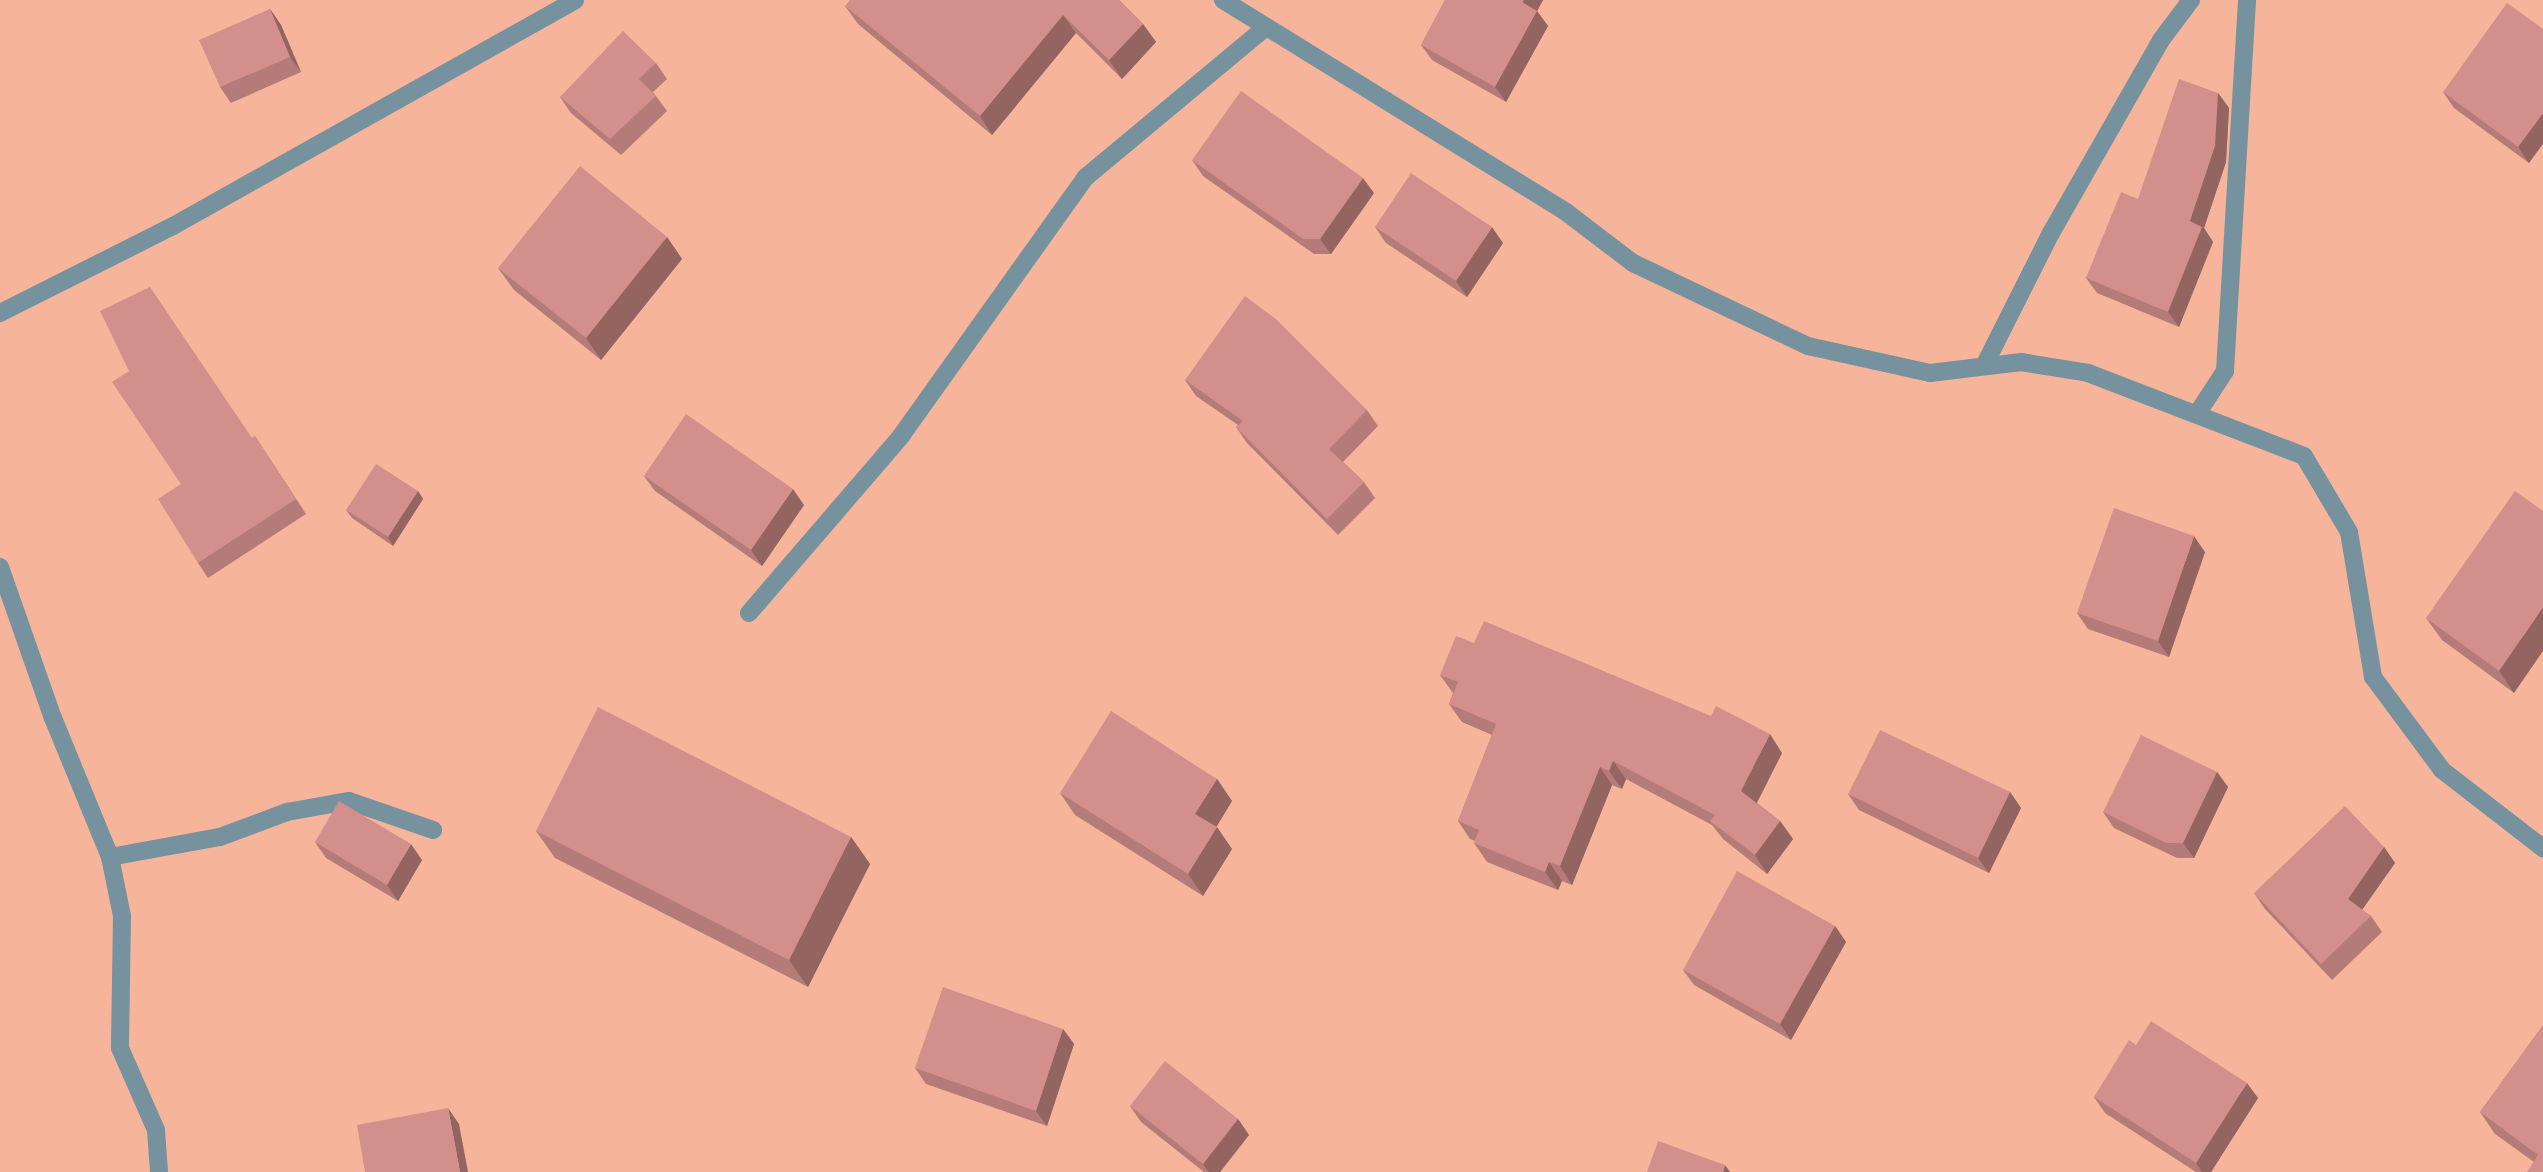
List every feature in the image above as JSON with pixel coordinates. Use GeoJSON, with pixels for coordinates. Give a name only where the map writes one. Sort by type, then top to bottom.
{"type":"FeatureCollection","features":[{"type":"Feature","properties":{"kind":"street"},"geometry":{"type":"LineString","coordinates":[[0,313],[173,226],[575,0]]}},
{"type":"Feature","properties":{"kind":"street"},"geometry":{"type":"LineString","coordinates":[[1223,0],[1566,212],[1633,264],[1795,340],[1861,361],[1930,373],[2021,362],[2088,373],[2304,456],[2349,532],[2373,677],[2442,770],[2543,848]]}},
{"type":"Feature","properties":{"kind":"street"},"geometry":{"type":"LineString","coordinates":[[1984,366],[2126,100],[2161,40],[2191,0]]}},
{"type":"Feature","properties":{"kind":"street"},"geometry":{"type":"LineString","coordinates":[[2197,414],[2225,371],[2247,0]]}},
{"type":"Feature","properties":{"kind":"street"},"geometry":{"type":"LineString","coordinates":[[749,613],[901,436],[1086,177],[1265,28]]}},
{"type":"Feature","properties":{"kind":"street"},"geometry":{"type":"LineString","coordinates":[[0,567],[53,718],[110,857],[122,916],[120,1048],[156,1130],[159,1172]]}},
{"type":"Feature","properties":{"kind":"street"},"geometry":{"type":"LineString","coordinates":[[110,857],[220,837],[287,812],[349,801],[433,830]]}},
{"type":"Feature","properties":{"kind":"building"},"geometry":{"type":"Polygon","coordinates":[[[850,0],[1119,0],[1143,24],[1109,60],[1063,15],[980,116],[845,6],[850,0]]]}},
{"type":"Feature","properties":{"kind":"building"},"geometry":{"type":"Polygon","coordinates":[[[1445,0],[1524,0],[1522,2],[1537,11],[1495,87],[1421,45],[1445,0]]]}},
{"type":"Feature","properties":{"kind":"building"},"geometry":{"type":"Polygon","coordinates":[[[2507,3],[2543,29],[2543,113],[2518,147],[2443,92],[2507,3]]]}},
{"type":"Feature","properties":{"kind":"building"},"geometry":{"type":"Polygon","coordinates":[[[270,9],[290,57],[220,87],[199,40],[270,9]]]}},
{"type":"Feature","properties":{"kind":"building"},"geometry":{"type":"Polygon","coordinates":[[[623,31],[656,63],[639,79],[656,96],[610,139],[560,97],[623,31]]]}},
{"type":"Feature","properties":{"kind":"building"},"geometry":{"type":"Polygon","coordinates":[[[2179,79],[2218,93],[2215,146],[2190,221],[2202,227],[2168,312],[2086,278],[2121,192],[2138,199],[2179,79]]]}},
{"type":"Feature","properties":{"kind":"building"},"geometry":{"type":"Polygon","coordinates":[[[1241,91],[1363,178],[1320,239],[1303,239],[1192,160],[1241,91]]]}},
{"type":"Feature","properties":{"kind":"building"},"geometry":{"type":"Polygon","coordinates":[[[580,166],[667,237],[586,338],[498,268],[580,166]]]}},
{"type":"Feature","properties":{"kind":"building"},"geometry":{"type":"Polygon","coordinates":[[[1411,173],[1492,227],[1456,281],[1375,227],[1411,173]]]}},
{"type":"Feature","properties":{"kind":"building"},"geometry":{"type":"Polygon","coordinates":[[[150,287],[296,499],[198,563],[158,499],[181,484],[112,382],[129,371],[100,311],[150,287]]]}},
{"type":"Feature","properties":{"kind":"building"},"geometry":{"type":"Polygon","coordinates":[[[1245,296],[1277,320],[1367,410],[1329,449],[1364,482],[1327,519],[1236,427],[1243,421],[1185,380],[1245,296]]]}},
{"type":"Feature","properties":{"kind":"building"},"geometry":{"type":"Polygon","coordinates":[[[686,414],[793,489],[751,550],[644,476],[686,414]]]}},
{"type":"Feature","properties":{"kind":"building"},"geometry":{"type":"Polygon","coordinates":[[[376,464],[418,491],[388,537],[346,510],[376,464]]]}},
{"type":"Feature","properties":{"kind":"building"},"geometry":{"type":"Polygon","coordinates":[[[2515,491],[2543,511],[2543,607],[2499,671],[2426,618],[2515,491]]]}},
{"type":"Feature","properties":{"kind":"building"},"geometry":{"type":"Polygon","coordinates":[[[2114,508],[2194,536],[2158,641],[2077,613],[2114,508]]]}},
{"type":"Feature","properties":{"kind":"building"},"geometry":{"type":"Polygon","coordinates":[[[1484,621],[1711,716],[1716,706],[1770,734],[1741,791],[1780,821],[1755,855],[1710,821],[1715,815],[1613,761],[1609,771],[1600,767],[1560,866],[1549,862],[1545,872],[1474,843],[1479,830],[1458,821],[1496,724],[1449,704],[1458,682],[1440,675],[1456,636],[1474,643],[1484,621]]]}},
{"type":"Feature","properties":{"kind":"building"},"geometry":{"type":"Polygon","coordinates":[[[598,707],[851,837],[789,960],[536,831],[598,707]]]}},
{"type":"Feature","properties":{"kind":"building"},"geometry":{"type":"Polygon","coordinates":[[[1111,711],[1217,779],[1195,814],[1217,827],[1188,874],[1060,793],[1111,711]]]}},
{"type":"Feature","properties":{"kind":"building"},"geometry":{"type":"Polygon","coordinates":[[[1880,730],[2010,792],[1978,858],[1848,794],[1880,730]]]}},
{"type":"Feature","properties":{"kind":"building"},"geometry":{"type":"Polygon","coordinates":[[[2141,735],[2217,772],[2183,843],[2166,843],[2103,812],[2141,735]]]}},
{"type":"Feature","properties":{"kind":"building"},"geometry":{"type":"Polygon","coordinates":[[[339,801],[411,844],[387,885],[315,842],[339,801]]]}},
{"type":"Feature","properties":{"kind":"building"},"geometry":{"type":"Polygon","coordinates":[[[2345,806],[2384,847],[2348,899],[2371,916],[2321,964],[2254,893],[2345,806]]]}},
{"type":"Feature","properties":{"kind":"building"},"geometry":{"type":"Polygon","coordinates":[[[1737,871],[1835,926],[1780,1024],[1683,970],[1737,871]]]}},
{"type":"Feature","properties":{"kind":"building"},"geometry":{"type":"Polygon","coordinates":[[[943,987],[1063,1029],[1036,1111],[915,1068],[943,987]]]}},
{"type":"Feature","properties":{"kind":"building"},"geometry":{"type":"Polygon","coordinates":[[[2151,1021],[2247,1083],[2196,1163],[2094,1097],[2129,1040],[2136,1045],[2151,1021]]]}},
{"type":"Feature","properties":{"kind":"building"},"geometry":{"type":"Polygon","coordinates":[[[2543,1025],[2543,1172],[2527,1172],[2538,1155],[2480,1112],[2543,1025]]]}},
{"type":"Feature","properties":{"kind":"building"},"geometry":{"type":"Polygon","coordinates":[[[1165,1061],[1238,1119],[1203,1164],[1130,1106],[1165,1061]]]}},
{"type":"Feature","properties":{"kind":"building"},"geometry":{"type":"Polygon","coordinates":[[[448,1108],[460,1172],[365,1172],[357,1125],[448,1108]]]}},
{"type":"Feature","properties":{"kind":"building"},"geometry":{"type":"Polygon","coordinates":[[[1658,1141],[1725,1165],[1723,1172],[1647,1172],[1658,1141]]]}}]}
